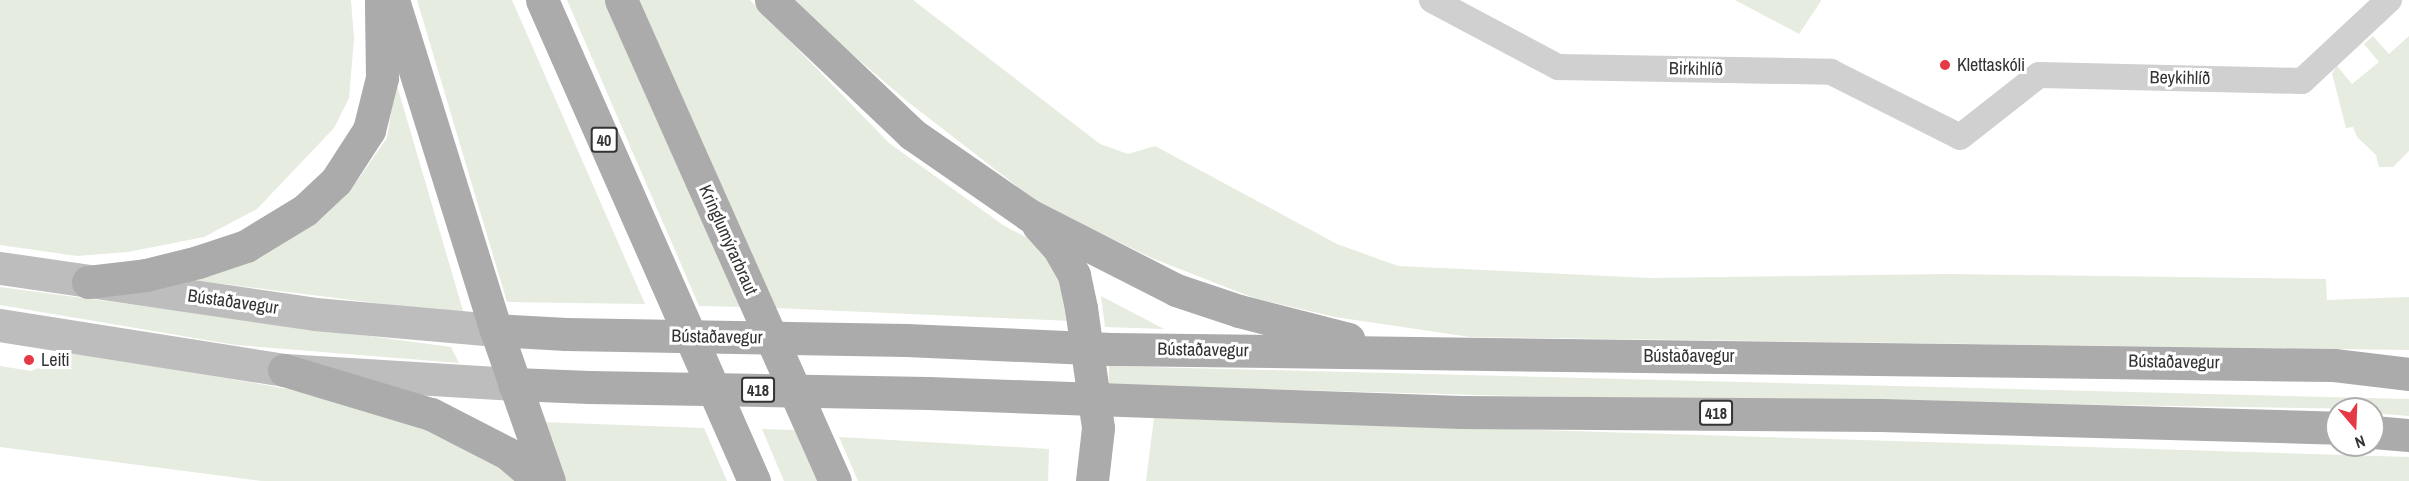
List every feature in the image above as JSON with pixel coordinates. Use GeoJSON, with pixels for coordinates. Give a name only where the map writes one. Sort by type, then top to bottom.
{"type":"FeatureCollection","features":[{"type":"Feature","properties":{"kind":"main road"},"geometry":{"type":"LineString","coordinates":[[88,282],[146,275],[246,246],[305,210],[336,181],[356,155],[378,105],[382,78],[381,0]]}},
{"type":"Feature","properties":{"kind":"main road"},"geometry":{"type":"LineString","coordinates":[[393,0],[496,330],[549,481]]}},
{"type":"Feature","properties":{"kind":"main road","name":"40"},"geometry":{"type":"LineString","coordinates":[[542,0],[754,481]]}},
{"type":"Feature","properties":{"kind":"main road","name":"Kringlumýrarbraut"},"geometry":{"type":"LineString","coordinates":[[621,0],[835,481]]}},
{"type":"Feature","properties":{"kind":"main road"},"geometry":{"type":"LineString","coordinates":[[771,0],[912,134],[1029,215],[1176,290],[1239,311],[1333,336],[1457,355]]}},
{"type":"Feature","properties":{"kind":"main road"},"geometry":{"type":"LineString","coordinates":[[1029,215],[1058,247],[1074,275],[1088,348],[1098,428],[1092,481]]}},
{"type":"Feature","properties":{"kind":"main road","name":"Bústaðavegur"},"geometry":{"type":"LineString","coordinates":[[0,268],[315,314],[566,334],[906,340],[1088,348],[1457,355],[1870,356],[2322,365],[2409,374]]}},
{"type":"Feature","properties":{"kind":"main road"},"geometry":{"type":"LineString","coordinates":[[0,325],[284,370],[514,384]]}},
{"type":"Feature","properties":{"kind":"main road"},"geometry":{"type":"LineString","coordinates":[[284,370],[432,414],[507,453],[540,481]]}},
{"type":"Feature","properties":{"kind":"main road","name":"418"},"geometry":{"type":"LineString","coordinates":[[514,384],[928,393],[1461,411],[1881,415],[2325,428]]}},
{"type":"Feature","properties":{"kind":"main road"},"geometry":{"type":"LineString","coordinates":[[2385,433],[2409,435]]}},
{"type":"Feature","properties":{"kind":"street","name":"Birkihlíð"},"geometry":{"type":"LineString","coordinates":[[1432,0],[1558,67],[1831,72],[1960,137]]}},
{"type":"Feature","properties":{"kind":"street","name":"Beykihlíð"},"geometry":{"type":"LineString","coordinates":[[1960,137],[2039,75],[2302,81],[2389,0]]}},
{"type":"Feature","properties":{"kind":"shaded area"},"geometry":{"type":"Polygon","coordinates":[[[0,0],[351,0],[354,39],[349,98],[334,128],[257,209],[204,237],[128,252],[77,256],[0,245],[0,0]]]}},
{"type":"Feature","properties":{"kind":"shaded area"},"geometry":{"type":"Polygon","coordinates":[[[417,0],[512,0],[645,304],[507,302],[417,0]]]}},
{"type":"Feature","properties":{"kind":"shaded area"},"geometry":{"type":"Polygon","coordinates":[[[567,0],[608,0],[746,307],[699,306],[567,0]]]}},
{"type":"Feature","properties":{"kind":"shaded area"},"geometry":{"type":"Polygon","coordinates":[[[637,0],[750,0],[889,143],[1003,225],[1039,244],[1057,264],[1071,321],[775,308],[637,0]]]}},
{"type":"Feature","properties":{"kind":"shaded area"},"geometry":{"type":"Polygon","coordinates":[[[789,0],[913,0],[1100,144],[1128,154],[1155,146],[1337,244],[1398,266],[1649,278],[1949,274],[2326,279],[2327,300],[2409,297],[2409,350],[1470,337],[1335,317],[1254,298],[1154,259],[1040,204],[908,102],[789,0]]]}},
{"type":"Feature","properties":{"kind":"shaded area"},"geometry":{"type":"Polygon","coordinates":[[[1735,0],[1821,0],[1821,1],[1799,34],[1735,0]]]}},
{"type":"Feature","properties":{"kind":"shaded area"},"geometry":{"type":"Polygon","coordinates":[[[2373,36],[2389,54],[2409,36],[2409,151],[2393,167],[2379,167],[2376,155],[2357,137],[2353,127],[2346,128],[2332,73],[2337,66],[2352,84],[2379,62],[2364,44],[2373,36]]]}},
{"type":"Feature","properties":{"kind":"shaded area"},"geometry":{"type":"Polygon","coordinates":[[[396,82],[464,314],[184,279],[304,227],[357,181],[387,138],[396,82]]]}},
{"type":"Feature","properties":{"kind":"shaded area"},"geometry":{"type":"Polygon","coordinates":[[[0,287],[451,347],[459,363],[236,345],[0,305],[0,287]]]}},
{"type":"Feature","properties":{"kind":"shaded area"},"geometry":{"type":"Polygon","coordinates":[[[1101,296],[1164,329],[1105,327],[1101,296]]]}},
{"type":"Feature","properties":{"kind":"shaded area"},"geometry":{"type":"Polygon","coordinates":[[[76,352],[288,389],[386,414],[458,443],[520,481],[262,481],[0,447],[0,366],[31,371],[76,352]]]}},
{"type":"Feature","properties":{"kind":"shaded area"},"geometry":{"type":"Polygon","coordinates":[[[1109,366],[2330,397],[2325,397],[2325,408],[1516,396],[1109,385],[1109,366]]]}},
{"type":"Feature","properties":{"kind":"shaded area"},"geometry":{"type":"Polygon","coordinates":[[[2385,398],[2409,399],[2409,416],[2385,414],[2385,398]]]}},
{"type":"Feature","properties":{"kind":"shaded area"},"geometry":{"type":"Polygon","coordinates":[[[1154,418],[2325,454],[2325,457],[2409,457],[2409,481],[1146,481],[1154,418]]]}},
{"type":"Feature","properties":{"kind":"shaded area"},"geometry":{"type":"Polygon","coordinates":[[[539,422],[704,428],[727,481],[565,481],[555,470],[539,422]]]}},
{"type":"Feature","properties":{"kind":"shaded area"},"geometry":{"type":"Polygon","coordinates":[[[762,429],[795,430],[818,481],[784,481],[762,429]]]}},
{"type":"Feature","properties":{"kind":"shaded area"},"geometry":{"type":"Polygon","coordinates":[[[839,437],[1049,449],[1048,481],[858,481],[839,437]]]}},
{"type":"Feature","properties":{"kind":"place","name":"Klettaskóli"},"geometry":{"type":"Point","coordinates":[1945,65]}},
{"type":"Feature","properties":{"kind":"place","name":"Leiti"},"geometry":{"type":"Point","coordinates":[29,360]}}]}
